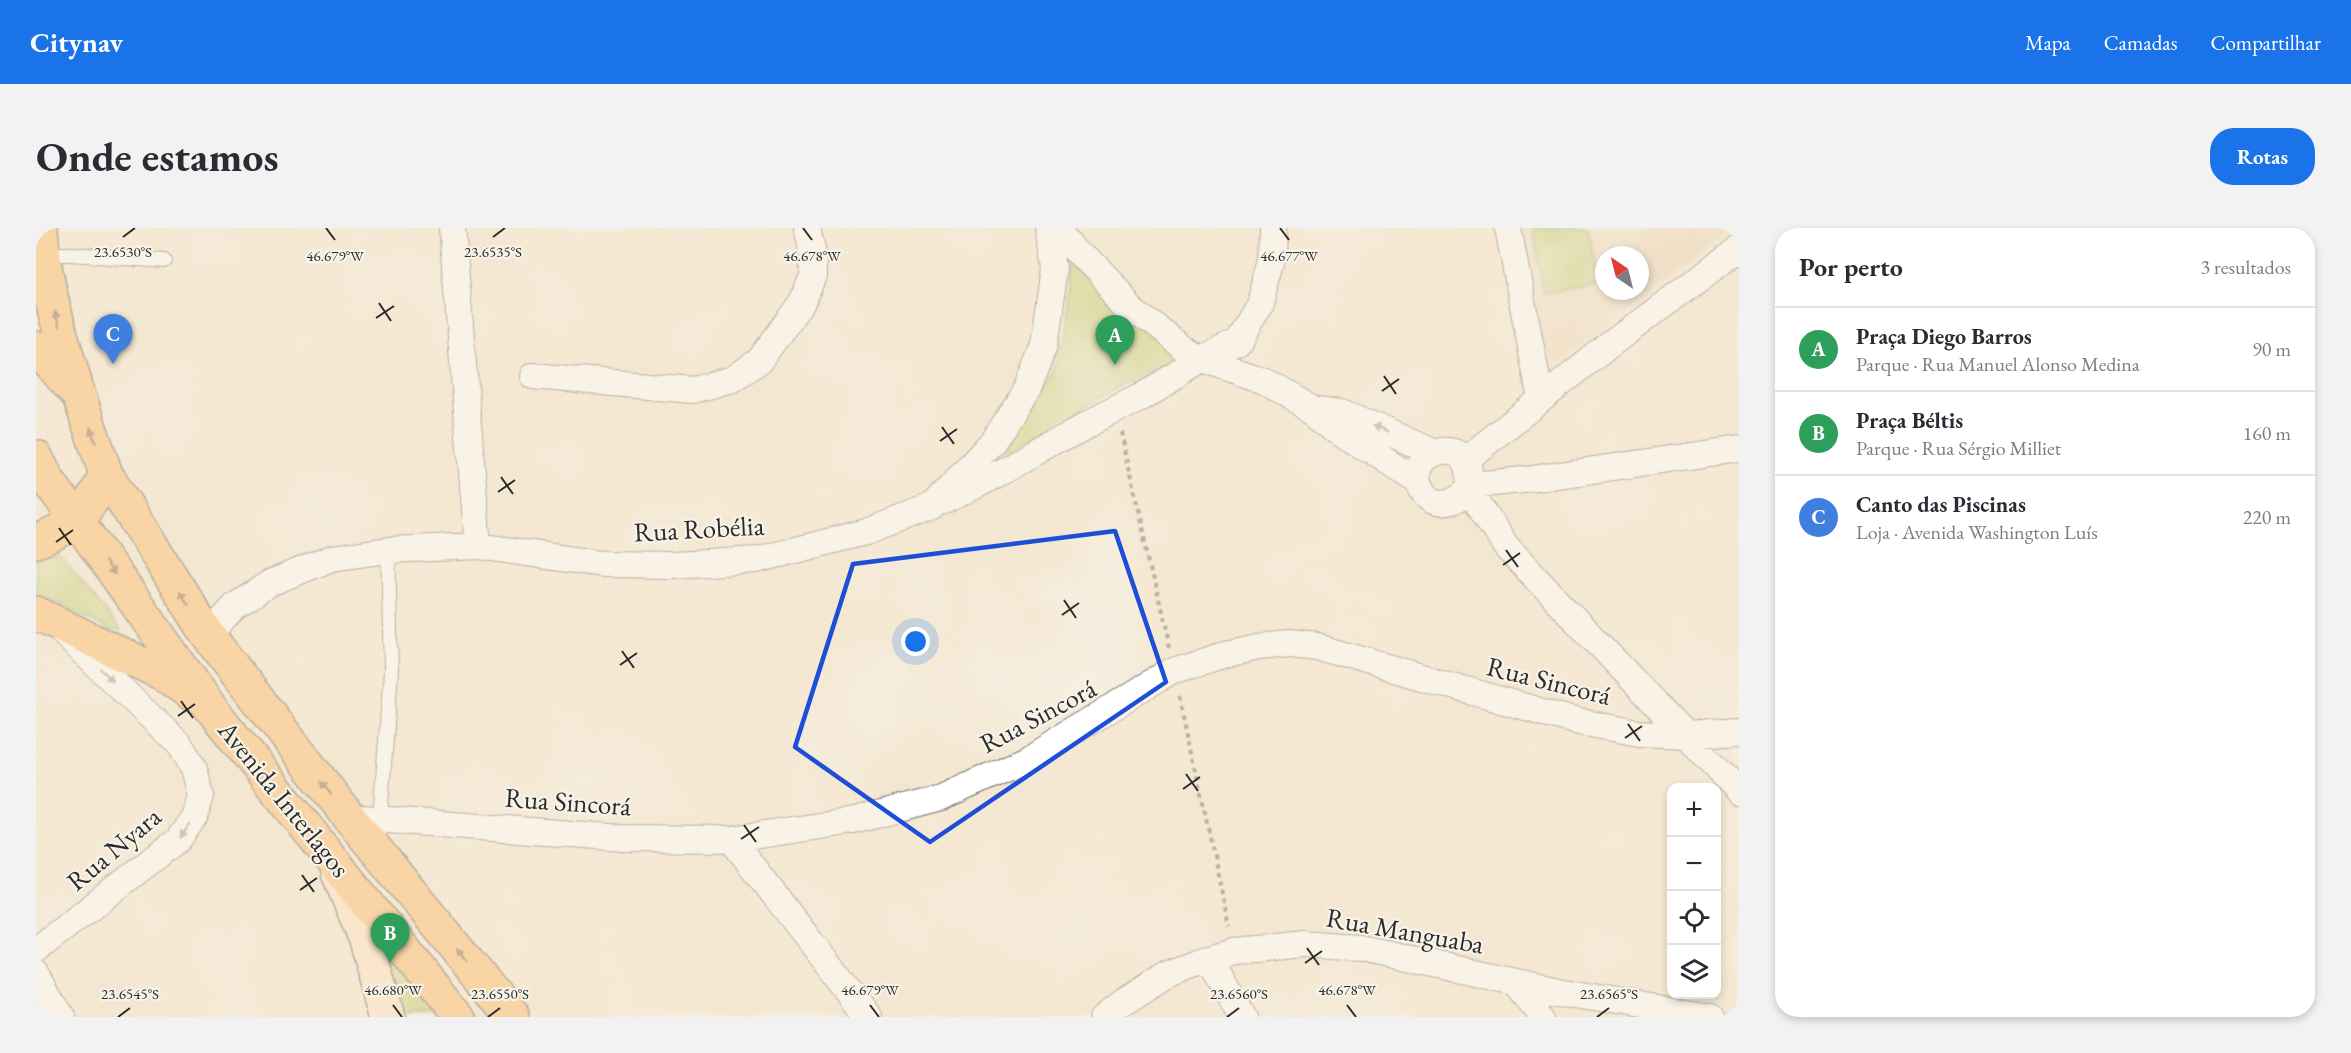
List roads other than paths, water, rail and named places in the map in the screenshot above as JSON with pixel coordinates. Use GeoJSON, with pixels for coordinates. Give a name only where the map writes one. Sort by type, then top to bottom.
{"type":"FeatureCollection","features":[{"type":"Feature","properties":{"kind":"main road","name":"Avenida Interlagos"},"geometry":{"type":"LineString","coordinates":[[42,241],[55,313],[79,396],[106,474],[208,635],[365,818],[513,1017]]}},
{"type":"Feature","properties":{"kind":"main road"},"geometry":{"type":"LineString","coordinates":[[36,348],[79,396]]}},
{"type":"Feature","properties":{"kind":"main road","name":"Avenida Interlagos"},"geometry":{"type":"LineString","coordinates":[[36,457],[48,480],[210,707],[458,1017]]}},
{"type":"Feature","properties":{"kind":"main road"},"geometry":{"type":"LineString","coordinates":[[36,541],[76,520],[94,500],[106,474]]}},
{"type":"Feature","properties":{"kind":"main road"},"geometry":{"type":"LineString","coordinates":[[43,616],[165,675],[210,707]]}},
{"type":"Feature","properties":{"kind":"main road"},"geometry":{"type":"LineString","coordinates":[[330,855],[366,940],[388,1017]]}},
{"type":"Feature","properties":{"kind":"street"},"geometry":{"type":"LineString","coordinates":[[452,228],[478,546]]}},
{"type":"Feature","properties":{"kind":"street"},"geometry":{"type":"LineString","coordinates":[[533,376],[693,390],[733,379],[759,361],[802,302],[813,276],[813,254],[807,228]]}},
{"type":"Feature","properties":{"kind":"street","name":"Rua Robélia"},"geometry":{"type":"LineString","coordinates":[[208,635],[235,606],[270,582],[332,558],[388,549],[478,546],[602,564],[674,565],[757,560],[866,532],[932,507],[992,442],[1027,388],[1044,345],[1055,268],[1048,228]]}},
{"type":"Feature","properties":{"kind":"street"},"geometry":{"type":"LineString","coordinates":[[1059,228],[1081,255],[1131,307],[1184,349],[1202,359],[1263,380],[1314,409],[1337,429],[1418,482]]}},
{"type":"Feature","properties":{"kind":"street"},"geometry":{"type":"LineString","coordinates":[[932,507],[983,482],[1236,342],[1260,303],[1272,259],[1273,228]]}},
{"type":"Feature","properties":{"kind":"street"},"geometry":{"type":"LineString","coordinates":[[1508,228],[1541,399]]}},
{"type":"Feature","properties":{"kind":"street"},"geometry":{"type":"LineString","coordinates":[[1458,467],[1541,399],[1739,249]]}},
{"type":"Feature","properties":{"kind":"street"},"geometry":{"type":"LineString","coordinates":[[1314,409],[1342,412],[1458,467],[1506,547]]}},
{"type":"Feature","properties":{"kind":"street"},"geometry":{"type":"LineString","coordinates":[[1458,467],[1461,498],[1444,503],[1432,501],[1423,493],[1418,482],[1418,470],[1424,460],[1524,480],[1739,449]]}},
{"type":"Feature","properties":{"kind":"street"},"geometry":{"type":"LineString","coordinates":[[1444,503],[1506,547],[1739,791]]}},
{"type":"Feature","properties":{"kind":"street","name":"Rua Nyara"},"geometry":{"type":"LineString","coordinates":[[36,950],[178,840],[195,816],[201,796],[194,768],[180,745],[43,616]]}},
{"type":"Feature","properties":{"kind":"street","name":"Rua Sincorá"},"geometry":{"type":"LineString","coordinates":[[365,818],[623,838],[731,839],[854,821],[941,798],[1028,759],[1174,671],[1226,654],[1259,647],[1290,644],[1317,647],[1455,689],[1574,721],[1639,733],[1687,735],[1739,732]]}},
{"type":"Feature","properties":{"kind":"street"},"geometry":{"type":"LineString","coordinates":[[731,839],[869,1017]]}},
{"type":"Feature","properties":{"kind":"street","name":"Rua Manguaba"},"geometry":{"type":"LineString","coordinates":[[1104,1017],[1168,974],[1209,958],[1234,951],[1305,944],[1361,948],[1516,982],[1710,1017]]}},
{"type":"Feature","properties":{"kind":"street"},"geometry":{"type":"LineString","coordinates":[[1209,958],[1242,1017]]}},
{"type":"Feature","properties":{"kind":"street"},"geometry":{"type":"LineString","coordinates":[[36,973],[61,1017]]}},
{"type":"Feature","properties":{"kind":"street"},"geometry":{"type":"LineString","coordinates":[[1516,982],[1543,1017]]}},
{"type":"Feature","properties":{"kind":"lane"},"geometry":{"type":"LineString","coordinates":[[42,241],[72,254],[164,261]]}},
{"type":"Feature","properties":{"kind":"lane"},"geometry":{"type":"LineString","coordinates":[[365,818],[391,670],[388,549]]}},
{"type":"Feature","properties":{"kind":"place","name":"Canto das Piscinas"},"geometry":{"type":"Point","coordinates":[113,364]}},
{"type":"Feature","properties":{"kind":"place","name":"Praça Diego Barros"},"geometry":{"type":"Point","coordinates":[1115,365]}},
{"type":"Feature","properties":{"kind":"place","name":"Praça Béltis"},"geometry":{"type":"Point","coordinates":[390,963]}}]}
